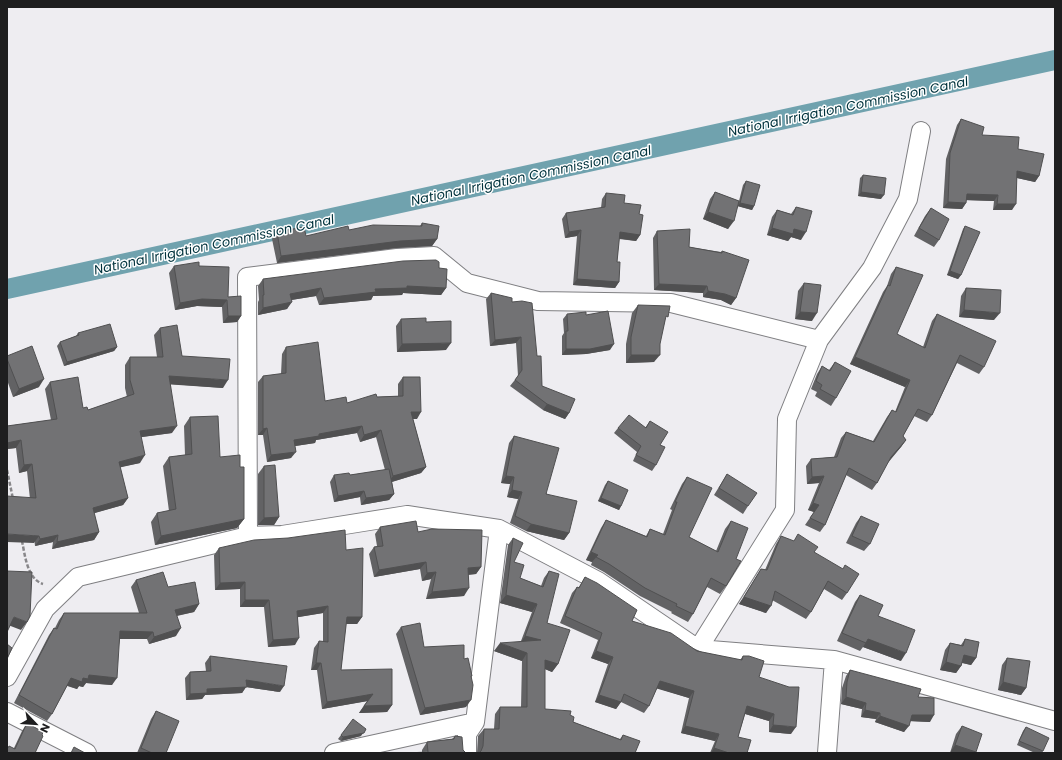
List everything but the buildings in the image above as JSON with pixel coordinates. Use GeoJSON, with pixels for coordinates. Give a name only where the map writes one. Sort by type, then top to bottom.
{"type":"FeatureCollection","features":[{"type":"Feature","properties":{"kind":"street"},"geometry":{"type":"LineString","coordinates":[[698,649],[785,510],[787,419],[819,340],[872,268],[908,199],[921,131]]}},
{"type":"Feature","properties":{"kind":"street"},"geometry":{"type":"LineString","coordinates":[[248,536],[247,277],[397,258],[434,256],[467,283],[538,301],[671,303],[819,340]]}},
{"type":"Feature","properties":{"kind":"street"},"geometry":{"type":"LineString","coordinates":[[7,677],[45,609],[78,577],[248,536],[282,535],[407,515],[498,529],[598,581],[698,649],[834,660],[1055,722]]}},
{"type":"Feature","properties":{"kind":"street"},"geometry":{"type":"LineString","coordinates":[[467,753],[467,734],[475,722],[498,529]]}},
{"type":"Feature","properties":{"kind":"street"},"geometry":{"type":"LineString","coordinates":[[827,753],[834,660]]}},
{"type":"Feature","properties":{"kind":"street"},"geometry":{"type":"LineString","coordinates":[[7,712],[87,753]]}},
{"type":"Feature","properties":{"kind":"street"},"geometry":{"type":"LineString","coordinates":[[334,753],[475,722]]}},
{"type":"Feature","properties":{"kind":"path"},"geometry":{"type":"LineString","coordinates":[[7,470],[14,501]]}},
{"type":"Feature","properties":{"kind":"path"},"geometry":{"type":"LineString","coordinates":[[22,539],[28,569],[38,583],[46,586]]}},
{"type":"Feature","properties":{"kind":"waterway","name":"National Irrigation Commission Canal"},"geometry":{"type":"LineString","coordinates":[[7,289],[1055,60]]}}]}
